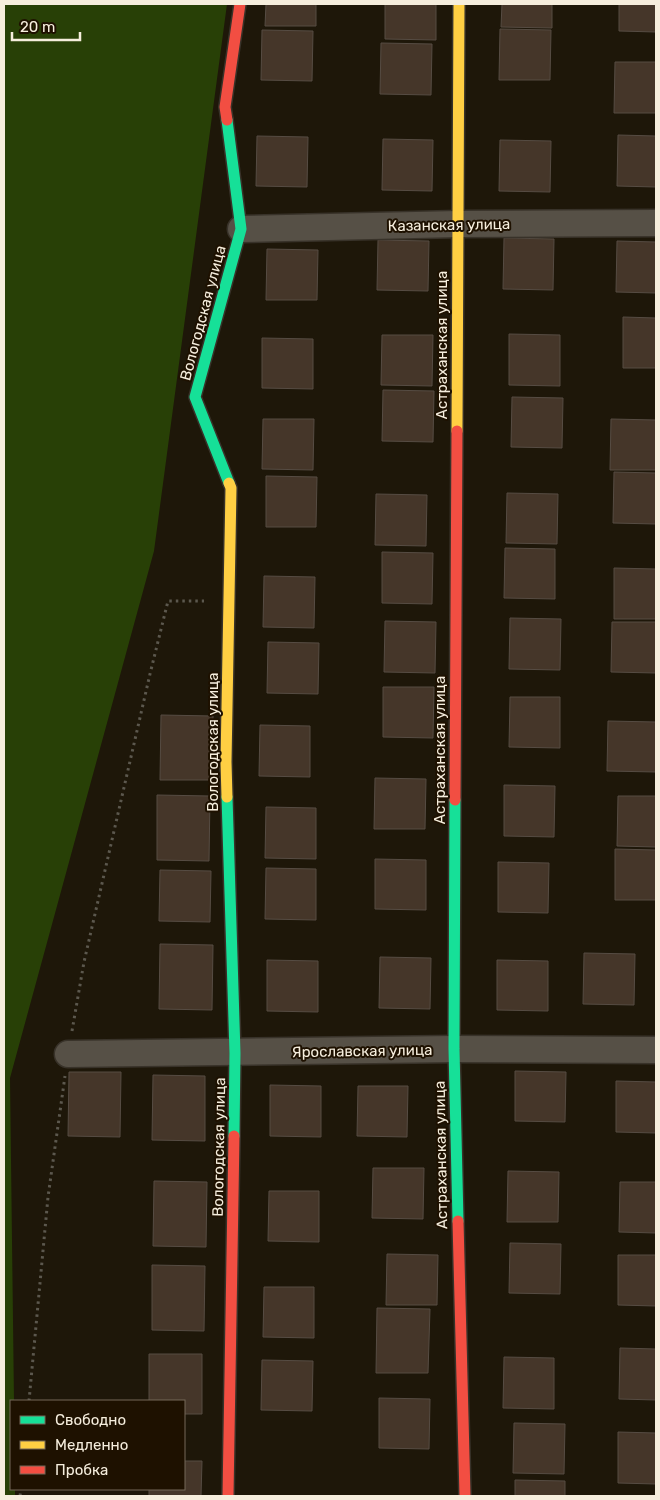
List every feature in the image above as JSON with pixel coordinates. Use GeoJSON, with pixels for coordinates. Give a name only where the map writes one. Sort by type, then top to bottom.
{"type":"FeatureCollection","features":[{"type":"Feature","properties":{"kind":"street","name":"Вологодская улица"},"geometry":{"type":"LineString","coordinates":[[228,1496],[235,1053],[226,762],[231,488],[195,397],[241,229],[225,107],[240,4]]}},
{"type":"Feature","properties":{"kind":"street","name":"Астраханская улица"},"geometry":{"type":"LineString","coordinates":[[459,4],[454,1049],[465,1496]]}},
{"type":"Feature","properties":{"kind":"street","name":"Казанская улица"},"geometry":{"type":"LineString","coordinates":[[241,229],[458,224],[656,223]]}},
{"type":"Feature","properties":{"kind":"street","name":"Ярославская улица"},"geometry":{"type":"LineString","coordinates":[[68,1054],[454,1049],[656,1050]]}},
{"type":"Feature","properties":{"kind":"path"},"geometry":{"type":"LineString","coordinates":[[29,1400],[48,1197],[68,1054],[84,962],[168,601],[229,601]]}},
{"type":"Feature","properties":{"kind":"green space"},"geometry":{"type":"Polygon","coordinates":[[[4,4],[227,4],[154,551],[10,1078],[14,1400],[10,1400],[10,1490],[15,1490],[15,1496],[4,1496],[4,4]]]}},
{"type":"Feature","properties":{"kind":"building"},"geometry":{"type":"Polygon","coordinates":[[[266,4],[316,4],[316,26],[265,26],[266,4]]]}},
{"type":"Feature","properties":{"kind":"building"},"geometry":{"type":"Polygon","coordinates":[[[385,4],[436,4],[436,40],[385,39],[385,4]]]}},
{"type":"Feature","properties":{"kind":"building"},"geometry":{"type":"Polygon","coordinates":[[[502,4],[552,4],[552,28],[501,27],[502,4]]]}},
{"type":"Feature","properties":{"kind":"building"},"geometry":{"type":"Polygon","coordinates":[[[619,4],[656,4],[656,32],[619,31],[619,4]]]}},
{"type":"Feature","properties":{"kind":"building"},"geometry":{"type":"Polygon","coordinates":[[[500,29],[551,30],[550,80],[499,80],[500,29]]]}},
{"type":"Feature","properties":{"kind":"building"},"geometry":{"type":"Polygon","coordinates":[[[262,30],[313,31],[312,81],[261,80],[262,30]]]}},
{"type":"Feature","properties":{"kind":"building"},"geometry":{"type":"Polygon","coordinates":[[[381,43],[432,44],[431,95],[380,94],[381,43]]]}},
{"type":"Feature","properties":{"kind":"building"},"geometry":{"type":"Polygon","coordinates":[[[615,62],[656,62],[656,113],[614,113],[615,62]]]}},
{"type":"Feature","properties":{"kind":"building"},"geometry":{"type":"Polygon","coordinates":[[[618,135],[656,136],[656,187],[617,186],[618,135]]]}},
{"type":"Feature","properties":{"kind":"building"},"geometry":{"type":"Polygon","coordinates":[[[257,136],[308,137],[307,187],[256,186],[257,136]]]}},
{"type":"Feature","properties":{"kind":"building"},"geometry":{"type":"Polygon","coordinates":[[[383,139],[433,140],[432,191],[382,190],[383,139]]]}},
{"type":"Feature","properties":{"kind":"building"},"geometry":{"type":"Polygon","coordinates":[[[500,140],[551,141],[550,192],[499,191],[500,140]]]}},
{"type":"Feature","properties":{"kind":"building"},"geometry":{"type":"Polygon","coordinates":[[[504,238],[554,239],[553,290],[503,289],[504,238]]]}},
{"type":"Feature","properties":{"kind":"building"},"geometry":{"type":"Polygon","coordinates":[[[378,240],[429,241],[428,291],[377,290],[378,240]]]}},
{"type":"Feature","properties":{"kind":"building"},"geometry":{"type":"Polygon","coordinates":[[[617,241],[656,242],[656,293],[616,292],[617,241]]]}},
{"type":"Feature","properties":{"kind":"building"},"geometry":{"type":"Polygon","coordinates":[[[267,249],[318,250],[317,300],[266,300],[267,249]]]}},
{"type":"Feature","properties":{"kind":"building"},"geometry":{"type":"Polygon","coordinates":[[[623,317],[656,318],[656,368],[623,368],[623,317]]]}},
{"type":"Feature","properties":{"kind":"building"},"geometry":{"type":"Polygon","coordinates":[[[509,334],[560,335],[560,386],[509,385],[509,334]]]}},
{"type":"Feature","properties":{"kind":"building"},"geometry":{"type":"Polygon","coordinates":[[[382,335],[433,335],[432,386],[381,385],[382,335]]]}},
{"type":"Feature","properties":{"kind":"building"},"geometry":{"type":"Polygon","coordinates":[[[262,338],[313,339],[313,389],[262,388],[262,338]]]}},
{"type":"Feature","properties":{"kind":"building"},"geometry":{"type":"Polygon","coordinates":[[[383,390],[434,391],[433,442],[382,441],[383,390]]]}},
{"type":"Feature","properties":{"kind":"building"},"geometry":{"type":"Polygon","coordinates":[[[512,397],[563,398],[562,448],[511,447],[512,397]]]}},
{"type":"Feature","properties":{"kind":"building"},"geometry":{"type":"Polygon","coordinates":[[[263,419],[314,419],[313,470],[262,469],[263,419]]]}},
{"type":"Feature","properties":{"kind":"building"},"geometry":{"type":"Polygon","coordinates":[[[611,419],[656,420],[656,470],[610,470],[611,419]]]}},
{"type":"Feature","properties":{"kind":"building"},"geometry":{"type":"Polygon","coordinates":[[[614,472],[656,473],[656,524],[613,523],[614,472]]]}},
{"type":"Feature","properties":{"kind":"building"},"geometry":{"type":"Polygon","coordinates":[[[266,476],[317,477],[316,527],[266,527],[266,476]]]}},
{"type":"Feature","properties":{"kind":"building"},"geometry":{"type":"Polygon","coordinates":[[[507,493],[558,494],[557,544],[506,543],[507,493]]]}},
{"type":"Feature","properties":{"kind":"building"},"geometry":{"type":"Polygon","coordinates":[[[376,494],[427,495],[426,546],[375,545],[376,494]]]}},
{"type":"Feature","properties":{"kind":"building"},"geometry":{"type":"Polygon","coordinates":[[[505,548],[555,549],[555,599],[504,598],[505,548]]]}},
{"type":"Feature","properties":{"kind":"building"},"geometry":{"type":"Polygon","coordinates":[[[382,552],[433,553],[432,604],[382,603],[382,552]]]}},
{"type":"Feature","properties":{"kind":"building"},"geometry":{"type":"Polygon","coordinates":[[[614,568],[656,569],[656,619],[614,619],[614,568]]]}},
{"type":"Feature","properties":{"kind":"building"},"geometry":{"type":"Polygon","coordinates":[[[264,576],[315,577],[314,628],[263,627],[264,576]]]}},
{"type":"Feature","properties":{"kind":"building"},"geometry":{"type":"Polygon","coordinates":[[[510,618],[561,619],[560,670],[509,669],[510,618]]]}},
{"type":"Feature","properties":{"kind":"building"},"geometry":{"type":"Polygon","coordinates":[[[385,621],[436,622],[435,673],[384,672],[385,621]]]}},
{"type":"Feature","properties":{"kind":"building"},"geometry":{"type":"Polygon","coordinates":[[[612,622],[656,622],[656,673],[611,672],[612,622]]]}},
{"type":"Feature","properties":{"kind":"building"},"geometry":{"type":"Polygon","coordinates":[[[268,642],[319,643],[318,694],[267,693],[268,642]]]}},
{"type":"Feature","properties":{"kind":"building"},"geometry":{"type":"Polygon","coordinates":[[[383,687],[434,687],[433,738],[383,737],[383,687]]]}},
{"type":"Feature","properties":{"kind":"building"},"geometry":{"type":"Polygon","coordinates":[[[510,697],[560,697],[560,748],[509,747],[510,697]]]}},
{"type":"Feature","properties":{"kind":"building"},"geometry":{"type":"Polygon","coordinates":[[[161,715],[213,716],[212,780],[160,780],[161,715]]]}},
{"type":"Feature","properties":{"kind":"building"},"geometry":{"type":"Polygon","coordinates":[[[608,721],[656,722],[656,772],[607,771],[608,721]]]}},
{"type":"Feature","properties":{"kind":"building"},"geometry":{"type":"Polygon","coordinates":[[[260,725],[310,726],[310,777],[259,776],[260,725]]]}},
{"type":"Feature","properties":{"kind":"building"},"geometry":{"type":"Polygon","coordinates":[[[375,778],[426,779],[425,829],[374,829],[375,778]]]}},
{"type":"Feature","properties":{"kind":"building"},"geometry":{"type":"Polygon","coordinates":[[[504,785],[555,786],[554,837],[504,836],[504,785]]]}},
{"type":"Feature","properties":{"kind":"building"},"geometry":{"type":"Polygon","coordinates":[[[157,795],[210,796],[209,861],[157,860],[157,795]]]}},
{"type":"Feature","properties":{"kind":"building"},"geometry":{"type":"Polygon","coordinates":[[[618,796],[656,796],[656,847],[617,846],[618,796]]]}},
{"type":"Feature","properties":{"kind":"building"},"geometry":{"type":"Polygon","coordinates":[[[266,807],[316,808],[316,859],[265,858],[266,807]]]}},
{"type":"Feature","properties":{"kind":"building"},"geometry":{"type":"Polygon","coordinates":[[[615,849],[656,850],[656,900],[615,900],[615,849]]]}},
{"type":"Feature","properties":{"kind":"building"},"geometry":{"type":"Polygon","coordinates":[[[375,859],[426,860],[426,910],[375,909],[375,859]]]}},
{"type":"Feature","properties":{"kind":"building"},"geometry":{"type":"Polygon","coordinates":[[[498,862],[549,863],[548,913],[498,912],[498,862]]]}},
{"type":"Feature","properties":{"kind":"building"},"geometry":{"type":"Polygon","coordinates":[[[266,868],[316,869],[316,920],[265,919],[266,868]]]}},
{"type":"Feature","properties":{"kind":"building"},"geometry":{"type":"Polygon","coordinates":[[[160,870],[211,871],[210,922],[159,921],[160,870]]]}},
{"type":"Feature","properties":{"kind":"building"},"geometry":{"type":"Polygon","coordinates":[[[160,944],[213,945],[212,1010],[159,1009],[160,944]]]}},
{"type":"Feature","properties":{"kind":"building"},"geometry":{"type":"Polygon","coordinates":[[[584,953],[635,954],[634,1005],[583,1004],[584,953]]]}},
{"type":"Feature","properties":{"kind":"building"},"geometry":{"type":"Polygon","coordinates":[[[380,957],[431,958],[430,1009],[379,1008],[380,957]]]}},
{"type":"Feature","properties":{"kind":"building"},"geometry":{"type":"Polygon","coordinates":[[[267,960],[318,961],[318,1012],[267,1011],[267,960]]]}},
{"type":"Feature","properties":{"kind":"building"},"geometry":{"type":"Polygon","coordinates":[[[497,960],[548,961],[548,1011],[497,1010],[497,960]]]}},
{"type":"Feature","properties":{"kind":"building"},"geometry":{"type":"Polygon","coordinates":[[[515,1071],[566,1072],[565,1122],[515,1121],[515,1071]]]}},
{"type":"Feature","properties":{"kind":"building"},"geometry":{"type":"Polygon","coordinates":[[[69,1072],[121,1072],[120,1137],[68,1136],[69,1072]]]}},
{"type":"Feature","properties":{"kind":"building"},"geometry":{"type":"Polygon","coordinates":[[[153,1075],[205,1076],[205,1141],[152,1140],[153,1075]]]}},
{"type":"Feature","properties":{"kind":"building"},"geometry":{"type":"Polygon","coordinates":[[[616,1081],[656,1082],[656,1133],[616,1132],[616,1081]]]}},
{"type":"Feature","properties":{"kind":"building"},"geometry":{"type":"Polygon","coordinates":[[[270,1085],[321,1086],[321,1137],[270,1136],[270,1085]]]}},
{"type":"Feature","properties":{"kind":"building"},"geometry":{"type":"Polygon","coordinates":[[[358,1086],[408,1086],[407,1137],[357,1136],[358,1086]]]}},
{"type":"Feature","properties":{"kind":"building"},"geometry":{"type":"Polygon","coordinates":[[[373,1168],[424,1168],[423,1219],[372,1218],[373,1168]]]}},
{"type":"Feature","properties":{"kind":"building"},"geometry":{"type":"Polygon","coordinates":[[[508,1171],[559,1172],[558,1222],[507,1222],[508,1171]]]}},
{"type":"Feature","properties":{"kind":"building"},"geometry":{"type":"Polygon","coordinates":[[[154,1181],[207,1182],[206,1247],[153,1246],[154,1181]]]}},
{"type":"Feature","properties":{"kind":"building"},"geometry":{"type":"Polygon","coordinates":[[[620,1182],[656,1182],[656,1233],[619,1232],[620,1182]]]}},
{"type":"Feature","properties":{"kind":"building"},"geometry":{"type":"Polygon","coordinates":[[[269,1191],[319,1191],[319,1242],[268,1241],[269,1191]]]}},
{"type":"Feature","properties":{"kind":"building"},"geometry":{"type":"Polygon","coordinates":[[[510,1243],[561,1244],[560,1294],[509,1293],[510,1243]]]}},
{"type":"Feature","properties":{"kind":"building"},"geometry":{"type":"Polygon","coordinates":[[[387,1254],[438,1255],[437,1305],[386,1305],[387,1254]]]}},
{"type":"Feature","properties":{"kind":"building"},"geometry":{"type":"Polygon","coordinates":[[[618,1255],[656,1255],[656,1306],[618,1305],[618,1255]]]}},
{"type":"Feature","properties":{"kind":"building"},"geometry":{"type":"Polygon","coordinates":[[[152,1265],[205,1266],[204,1331],[152,1330],[152,1265]]]}},
{"type":"Feature","properties":{"kind":"building"},"geometry":{"type":"Polygon","coordinates":[[[264,1287],[314,1287],[314,1338],[263,1337],[264,1287]]]}},
{"type":"Feature","properties":{"kind":"building"},"geometry":{"type":"Polygon","coordinates":[[[377,1308],[430,1309],[428,1373],[376,1373],[377,1308]]]}},
{"type":"Feature","properties":{"kind":"building"},"geometry":{"type":"Polygon","coordinates":[[[620,1348],[656,1349],[656,1400],[619,1399],[620,1348]]]}},
{"type":"Feature","properties":{"kind":"building"},"geometry":{"type":"Polygon","coordinates":[[[149,1354],[202,1354],[202,1414],[185,1414],[185,1400],[149,1400],[149,1354]]]}},
{"type":"Feature","properties":{"kind":"building"},"geometry":{"type":"Polygon","coordinates":[[[504,1357],[554,1358],[554,1409],[503,1408],[504,1357]]]}},
{"type":"Feature","properties":{"kind":"building"},"geometry":{"type":"Polygon","coordinates":[[[262,1360],[313,1361],[312,1411],[261,1410],[262,1360]]]}},
{"type":"Feature","properties":{"kind":"building"},"geometry":{"type":"Polygon","coordinates":[[[379,1398],[430,1399],[429,1449],[379,1448],[379,1398]]]}},
{"type":"Feature","properties":{"kind":"building"},"geometry":{"type":"Polygon","coordinates":[[[514,1423],[565,1424],[564,1474],[513,1473],[514,1423]]]}},
{"type":"Feature","properties":{"kind":"building"},"geometry":{"type":"Polygon","coordinates":[[[618,1432],[656,1433],[656,1484],[618,1483],[618,1432]]]}},
{"type":"Feature","properties":{"kind":"building"},"geometry":{"type":"Polygon","coordinates":[[[185,1461],[202,1461],[201,1496],[149,1496],[149,1490],[185,1490],[185,1461]]]}},
{"type":"Feature","properties":{"kind":"building"},"geometry":{"type":"Polygon","coordinates":[[[515,1480],[565,1481],[565,1496],[515,1496],[515,1480]]]}},
{"type":"Feature","properties":{"kind":"traffic: fast"},"geometry":{"type":"LineString","coordinates":[[227,120],[241,229],[195,397],[229,483]]}},
{"type":"Feature","properties":{"kind":"traffic: fast"},"geometry":{"type":"LineString","coordinates":[[227,797],[235,1053],[234,1136]]}},
{"type":"Feature","properties":{"kind":"traffic: fast"},"geometry":{"type":"LineString","coordinates":[[455,800],[454,1049],[458,1221]]}},
{"type":"Feature","properties":{"kind":"traffic: slow"},"geometry":{"type":"LineString","coordinates":[[457,431],[459,4]]}},
{"type":"Feature","properties":{"kind":"traffic: slow"},"geometry":{"type":"LineString","coordinates":[[227,797],[231,488],[229,483]]}},
{"type":"Feature","properties":{"kind":"traffic: jam"},"geometry":{"type":"LineString","coordinates":[[227,120],[225,107],[240,4]]}},
{"type":"Feature","properties":{"kind":"traffic: jam"},"geometry":{"type":"LineString","coordinates":[[455,800],[457,431]]}},
{"type":"Feature","properties":{"kind":"traffic: jam"},"geometry":{"type":"LineString","coordinates":[[228,1496],[234,1136]]}},
{"type":"Feature","properties":{"kind":"traffic: jam"},"geometry":{"type":"LineString","coordinates":[[458,1221],[465,1496]]}}]}
